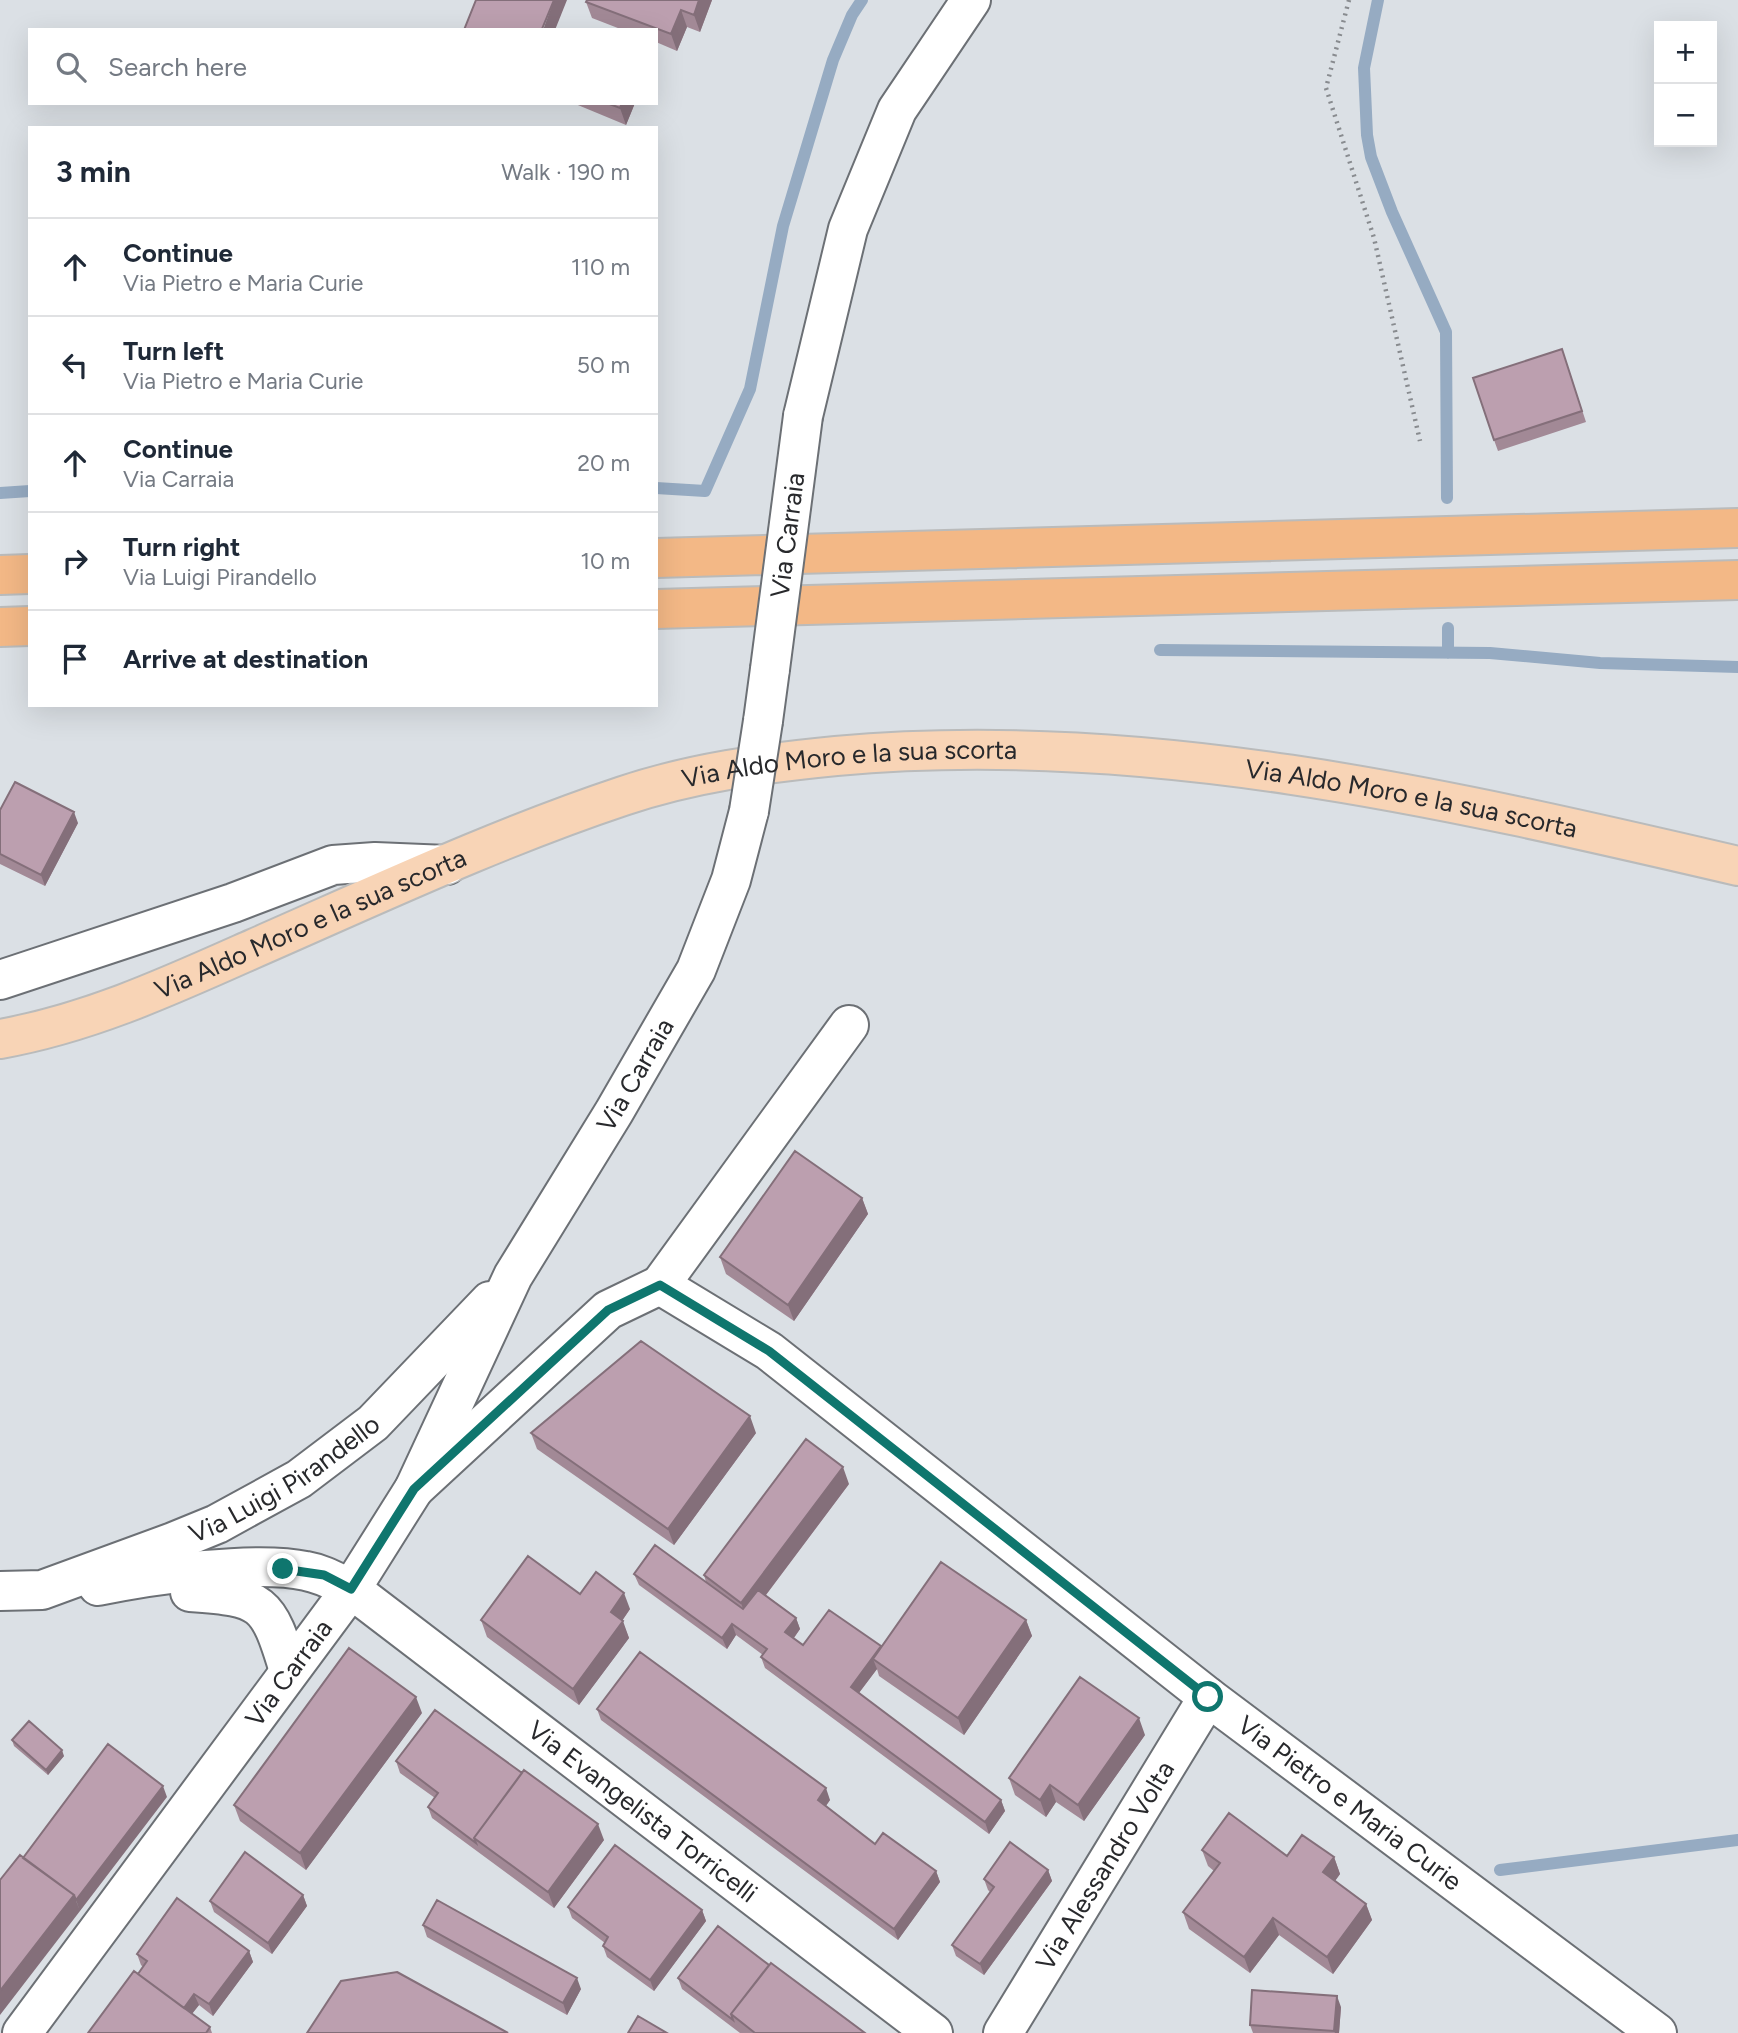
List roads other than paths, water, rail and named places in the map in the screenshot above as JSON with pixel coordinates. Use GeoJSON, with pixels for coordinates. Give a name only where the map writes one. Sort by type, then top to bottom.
{"type":"FeatureCollection","features":[{"type":"Feature","properties":{"kind":"highway"},"geometry":{"type":"LineString","coordinates":[[658,558],[1738,528]]}},
{"type":"Feature","properties":{"kind":"highway"},"geometry":{"type":"LineString","coordinates":[[0,575],[28,574]]}},
{"type":"Feature","properties":{"kind":"highway"},"geometry":{"type":"LineString","coordinates":[[658,609],[1738,580]]}},
{"type":"Feature","properties":{"kind":"highway"},"geometry":{"type":"LineString","coordinates":[[0,627],[28,626]]}},
{"type":"Feature","properties":{"kind":"main road","name":"Via Aldo Moro e la sua scorta"},"geometry":{"type":"LineString","coordinates":[[0,1039],[35,1032],[111,1009],[522,832],[627,794],[702,775],[802,759],[904,750],[1115,754],[1315,778],[1507,812],[1738,866]]}},
{"type":"Feature","properties":{"kind":"street","name":"Via Carraia"},"geometry":{"type":"LineString","coordinates":[[22,2033],[351,1589],[414,1489],[513,1276],[614,1112],[696,970],[731,880],[749,811],[803,416],[848,229],[897,110],[971,0]]}},
{"type":"Feature","properties":{"kind":"street"},"geometry":{"type":"LineString","coordinates":[[0,980],[233,903],[333,865],[375,862],[447,865]]}},
{"type":"Feature","properties":{"kind":"street"},"geometry":{"type":"LineString","coordinates":[[414,1489],[608,1310],[660,1285],[849,1025]]}},
{"type":"Feature","properties":{"kind":"street","name":"Via Luigi Pirandello"},"geometry":{"type":"LineString","coordinates":[[0,1591],[42,1590],[217,1524],[299,1479],[373,1423],[513,1276]]}},
{"type":"Feature","properties":{"kind":"street","name":"Via Pietro e Maria Curie"},"geometry":{"type":"LineString","coordinates":[[660,1285],[769,1351],[1208,1697],[1657,2033]]}},
{"type":"Feature","properties":{"kind":"street","name":"Via Luigi Pirandello"},"geometry":{"type":"LineString","coordinates":[[98,1586],[151,1576],[262,1568],[304,1570],[324,1575],[351,1589]]}},
{"type":"Feature","properties":{"kind":"street"},"geometry":{"type":"LineString","coordinates":[[42,1590],[98,1586],[221,1594],[253,1602],[265,1610],[272,1622],[289,1671]]}},
{"type":"Feature","properties":{"kind":"street","name":"Via Evangelista Torricelli"},"geometry":{"type":"LineString","coordinates":[[351,1589],[933,2033]]}},
{"type":"Feature","properties":{"kind":"street","name":"Via Alessandro Volta"},"geometry":{"type":"LineString","coordinates":[[1003,2033],[1208,1697]]}},
{"type":"Feature","properties":{"kind":"waterway"},"geometry":{"type":"LineString","coordinates":[[658,488],[705,491],[750,389],[783,226],[833,60],[852,15],[862,0]]}},
{"type":"Feature","properties":{"kind":"waterway"},"geometry":{"type":"LineString","coordinates":[[1378,0],[1364,68],[1367,135],[1371,157],[1392,212],[1446,332],[1447,498]]}},
{"type":"Feature","properties":{"kind":"waterway"},"geometry":{"type":"LineString","coordinates":[[0,493],[28,491]]}},
{"type":"Feature","properties":{"kind":"waterway"},"geometry":{"type":"LineString","coordinates":[[1448,628],[1448,653]]}},
{"type":"Feature","properties":{"kind":"waterway"},"geometry":{"type":"LineString","coordinates":[[1160,650],[1490,653],[1600,663],[1738,667]]}},
{"type":"Feature","properties":{"kind":"waterway"},"geometry":{"type":"LineString","coordinates":[[1500,1870],[1738,1840]]}}]}
